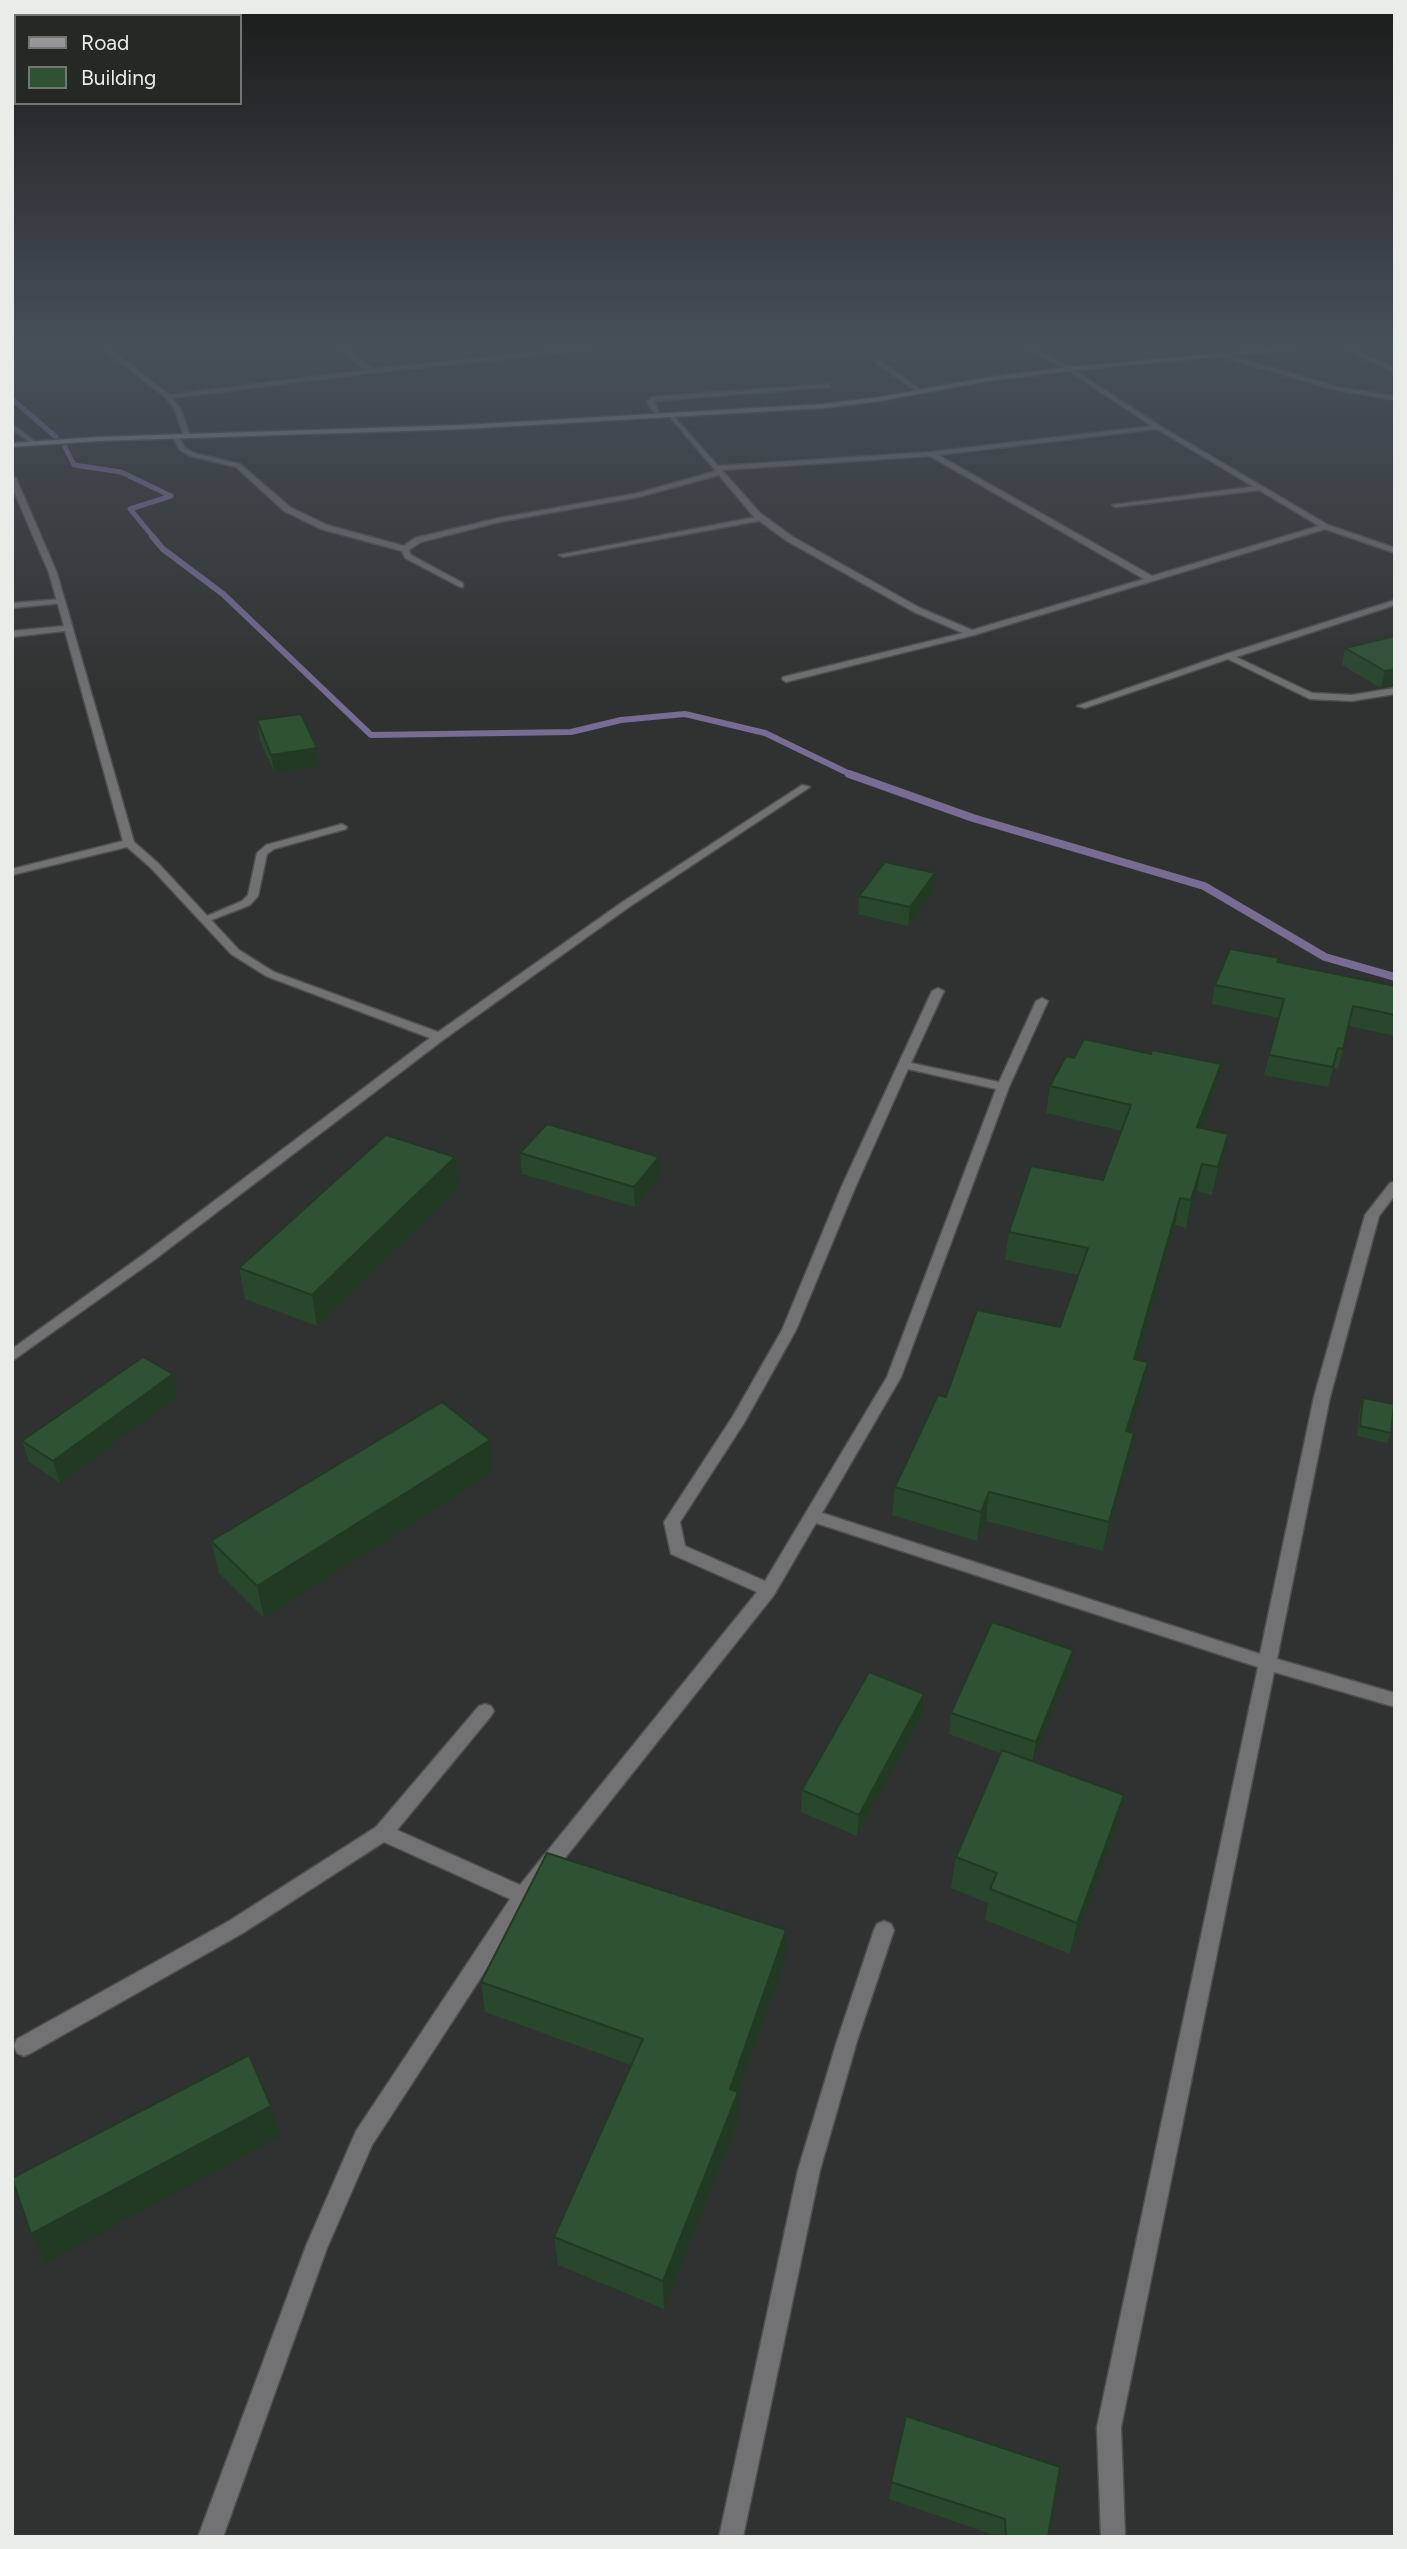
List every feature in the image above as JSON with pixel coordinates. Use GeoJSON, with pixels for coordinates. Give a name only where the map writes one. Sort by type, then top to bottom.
{"type":"FeatureCollection","features":[{"type":"Feature","properties":{"kind":"street"},"geometry":{"type":"LineString","coordinates":[[241,468],[287,509],[299,515],[350,535],[405,549],[418,540],[499,520],[639,495],[716,470],[742,468]]}},
{"type":"Feature","properties":{"kind":"street"},"geometry":{"type":"LineString","coordinates":[[957,468],[1149,579]]}},
{"type":"Feature","properties":{"kind":"street"},"geometry":{"type":"LineString","coordinates":[[1226,468],[1325,527],[1395,551]]}},
{"type":"Feature","properties":{"kind":"street"},"geometry":{"type":"LineString","coordinates":[[716,470],[761,518],[790,539],[917,610],[971,633]]}},
{"type":"Feature","properties":{"kind":"street"},"geometry":{"type":"LineString","coordinates":[[12,478],[61,601],[128,843],[154,865],[235,952],[271,974],[439,1037]]}},
{"type":"Feature","properties":{"kind":"street"},"geometry":{"type":"LineString","coordinates":[[1116,505],[1258,488]]}},
{"type":"Feature","properties":{"kind":"street"},"geometry":{"type":"LineString","coordinates":[[563,555],[761,518]]}},
{"type":"Feature","properties":{"kind":"street"},"geometry":{"type":"LineString","coordinates":[[786,680],[971,633],[1325,527]]}},
{"type":"Feature","properties":{"kind":"street"},"geometry":{"type":"LineString","coordinates":[[405,549],[408,556],[460,585]]}},
{"type":"Feature","properties":{"kind":"street"},"geometry":{"type":"LineString","coordinates":[[12,606],[61,601]]}},
{"type":"Feature","properties":{"kind":"street"},"geometry":{"type":"LineString","coordinates":[[1082,706],[1395,602]]}},
{"type":"Feature","properties":{"kind":"street"},"geometry":{"type":"LineString","coordinates":[[12,634],[69,628]]}},
{"type":"Feature","properties":{"kind":"street"},"geometry":{"type":"LineString","coordinates":[[1229,656],[1242,666],[1310,696],[1352,698],[1395,691]]}},
{"type":"Feature","properties":{"kind":"street"},"geometry":{"type":"LineString","coordinates":[[12,1356],[149,1257],[439,1037],[625,905],[804,788]]}},
{"type":"Feature","properties":{"kind":"street"},"geometry":{"type":"LineString","coordinates":[[205,919],[246,903],[253,896],[262,853],[270,847],[342,827]]}},
{"type":"Feature","properties":{"kind":"street"},"geometry":{"type":"LineString","coordinates":[[12,872],[128,843]]}},
{"type":"Feature","properties":{"kind":"street"},"geometry":{"type":"LineString","coordinates":[[768,1590],[677,1550],[672,1522],[739,1419],[789,1330],[848,1188],[938,990]]}},
{"type":"Feature","properties":{"kind":"street"},"geometry":{"type":"LineString","coordinates":[[210,2537],[317,2246],[363,2138],[523,1896],[768,1590],[894,1377],[1003,1087],[1042,1001]]}},
{"type":"Feature","properties":{"kind":"street"},"geometry":{"type":"LineString","coordinates":[[906,1065],[1003,1087]]}},
{"type":"Feature","properties":{"kind":"street"},"geometry":{"type":"LineString","coordinates":[[1113,2537],[1109,2427],[1322,1397],[1372,1215],[1395,1186]]}},
{"type":"Feature","properties":{"kind":"street"},"geometry":{"type":"LineString","coordinates":[[811,1515],[1267,1662],[1395,1700]]}},
{"type":"Feature","properties":{"kind":"street"},"geometry":{"type":"LineString","coordinates":[[24,2046],[236,1927],[383,1833],[485,1711]]}},
{"type":"Feature","properties":{"kind":"street"},"geometry":{"type":"LineString","coordinates":[[383,1833],[523,1896]]}},
{"type":"Feature","properties":{"kind":"street"},"geometry":{"type":"LineString","coordinates":[[731,2537],[809,2170],[847,2041],[884,1930]]}},
{"type":"Feature","properties":{"kind":"building"},"geometry":{"type":"Polygon","coordinates":[[[1395,636],[1395,669],[1385,671],[1345,648],[1395,636]]]}},
{"type":"Feature","properties":{"kind":"building"},"geometry":{"type":"Polygon","coordinates":[[[301,714],[317,748],[271,755],[257,720],[301,714]]]}},
{"type":"Feature","properties":{"kind":"building"},"geometry":{"type":"Polygon","coordinates":[[[885,862],[935,873],[910,907],[859,896],[885,862]]]}},
{"type":"Feature","properties":{"kind":"building"},"geometry":{"type":"Polygon","coordinates":[[[1230,949],[1279,958],[1277,962],[1395,986],[1395,1015],[1353,1006],[1343,1049],[1338,1048],[1333,1067],[1269,1055],[1284,999],[1215,985],[1230,949]]]}},
{"type":"Feature","properties":{"kind":"building"},"geometry":{"type":"Polygon","coordinates":[[[1084,1039],[1151,1054],[1152,1050],[1221,1064],[1197,1127],[1228,1134],[1218,1167],[1202,1164],[1191,1200],[1180,1198],[1134,1359],[1148,1362],[1126,1431],[1134,1433],[1109,1522],[989,1492],[981,1512],[895,1487],[938,1395],[946,1397],[977,1310],[1060,1327],[1088,1248],[1009,1232],[1031,1166],[1103,1180],[1131,1105],[1050,1086],[1066,1056],[1074,1058],[1084,1039]]]}},
{"type":"Feature","properties":{"kind":"building"},"geometry":{"type":"Polygon","coordinates":[[[547,1124],[659,1157],[634,1187],[520,1153],[547,1124]]]}},
{"type":"Feature","properties":{"kind":"building"},"geometry":{"type":"Polygon","coordinates":[[[386,1135],[455,1157],[312,1295],[239,1268],[386,1135]]]}},
{"type":"Feature","properties":{"kind":"building"},"geometry":{"type":"Polygon","coordinates":[[[143,1357],[173,1374],[53,1461],[22,1441],[143,1357]]]}},
{"type":"Feature","properties":{"kind":"building"},"geometry":{"type":"Polygon","coordinates":[[[1363,1398],[1394,1404],[1391,1433],[1360,1426],[1363,1398]]]}},
{"type":"Feature","properties":{"kind":"building"},"geometry":{"type":"Polygon","coordinates":[[[442,1402],[490,1440],[257,1586],[211,1541],[442,1402]]]}},
{"type":"Feature","properties":{"kind":"building"},"geometry":{"type":"Polygon","coordinates":[[[992,1622],[1073,1650],[1036,1742],[951,1713],[992,1622]]]}},
{"type":"Feature","properties":{"kind":"building"},"geometry":{"type":"Polygon","coordinates":[[[869,1672],[924,1694],[859,1815],[802,1790],[869,1672]]]}},
{"type":"Feature","properties":{"kind":"building"},"geometry":{"type":"Polygon","coordinates":[[[1002,1750],[1124,1795],[1077,1923],[990,1889],[997,1873],[956,1857],[1002,1750]]]}},
{"type":"Feature","properties":{"kind":"building"},"geometry":{"type":"Polygon","coordinates":[[[547,1853],[786,1930],[730,2089],[738,2092],[663,2281],[554,2237],[643,2039],[481,1982],[547,1853]]]}},
{"type":"Feature","properties":{"kind":"building"},"geometry":{"type":"Polygon","coordinates":[[[249,2055],[271,2106],[31,2234],[12,2178],[249,2055]]]}},
{"type":"Feature","properties":{"kind":"building"},"geometry":{"type":"Polygon","coordinates":[[[906,2416],[1060,2467],[1048,2537],[1006,2537],[1005,2519],[891,2482],[906,2416]]]}},
{"type":"Feature","properties":{"kind":"waterway"},"geometry":{"type":"LineString","coordinates":[[94,468],[121,472],[171,496],[130,509],[154,538]]}},
{"type":"Feature","properties":{"kind":"waterway"},"geometry":{"type":"LineString","coordinates":[[152,536],[163,549],[223,594],[371,735],[571,732],[621,720],[685,714],[765,733],[852,775]]}},
{"type":"Feature","properties":{"kind":"waterway"},"geometry":{"type":"LineString","coordinates":[[852,775],[973,818],[1204,886],[1325,957],[1395,977]]}}]}
